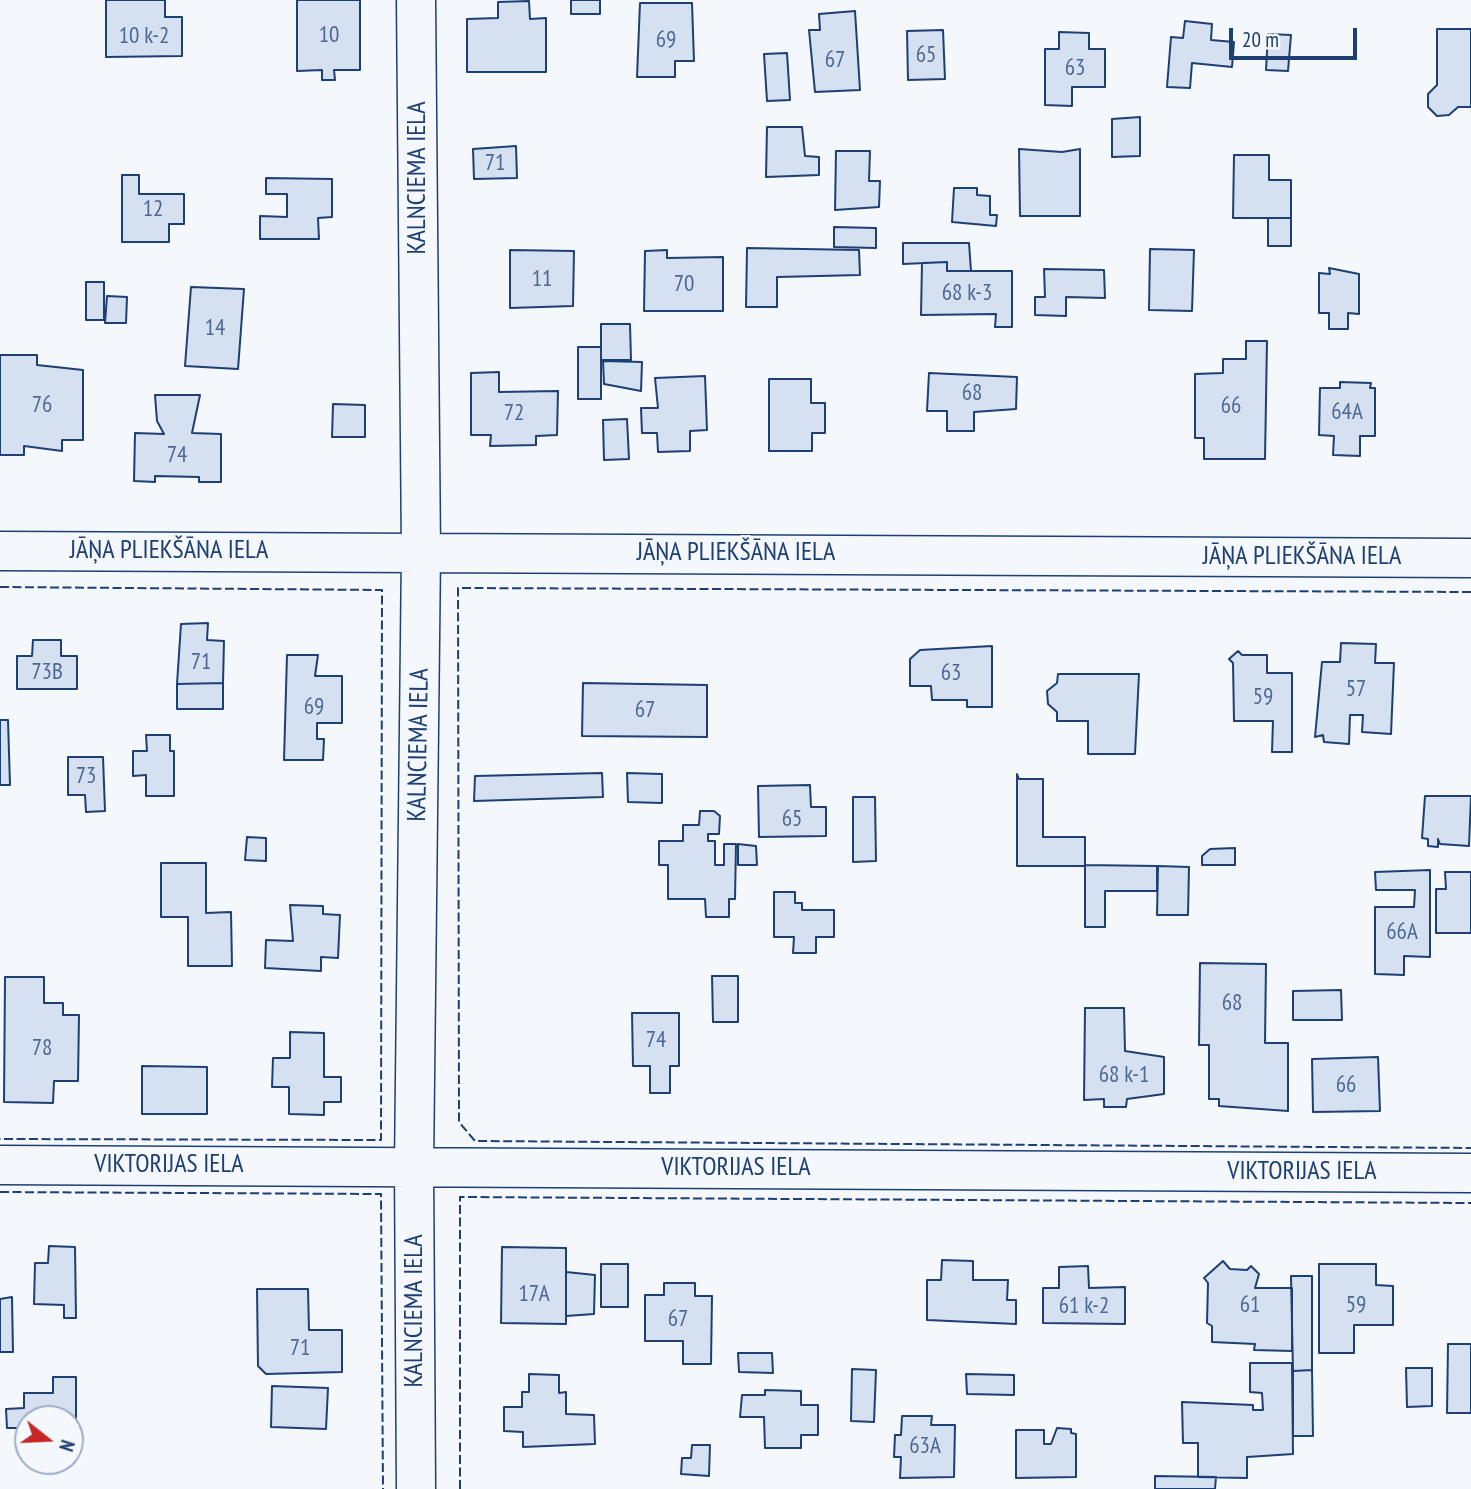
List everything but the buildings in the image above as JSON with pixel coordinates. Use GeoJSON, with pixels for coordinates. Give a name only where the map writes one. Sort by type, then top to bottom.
{"type":"FeatureCollection","features":[{"type":"Feature","properties":{"kind":"street","name":"KALNCIEMA IELA"},"geometry":{"type":"LineString","coordinates":[[416,0],[421,552],[414,1167],[416,1489]]}},
{"type":"Feature","properties":{"kind":"street","name":"JĀŅA PLIEKŠĀNA IELA"},"geometry":{"type":"LineString","coordinates":[[0,551],[1471,558]]}},
{"type":"Feature","properties":{"kind":"street","name":"VIKTORIJAS IELA"},"geometry":{"type":"LineString","coordinates":[[0,1165],[1471,1173]]}},
{"type":"Feature","properties":{"kind":"fence"},"geometry":{"type":"LineString","coordinates":[[0,587],[382,590],[381,1140],[0,1139]]}},
{"type":"Feature","properties":{"kind":"fence"},"geometry":{"type":"LineString","coordinates":[[1471,592],[458,588],[459,1122],[475,1141],[1471,1148]]}},
{"type":"Feature","properties":{"kind":"fence"},"geometry":{"type":"LineString","coordinates":[[0,1192],[381,1194],[383,1489]]}},
{"type":"Feature","properties":{"kind":"fence"},"geometry":{"type":"LineString","coordinates":[[460,1489],[460,1197],[1471,1203]]}}]}
